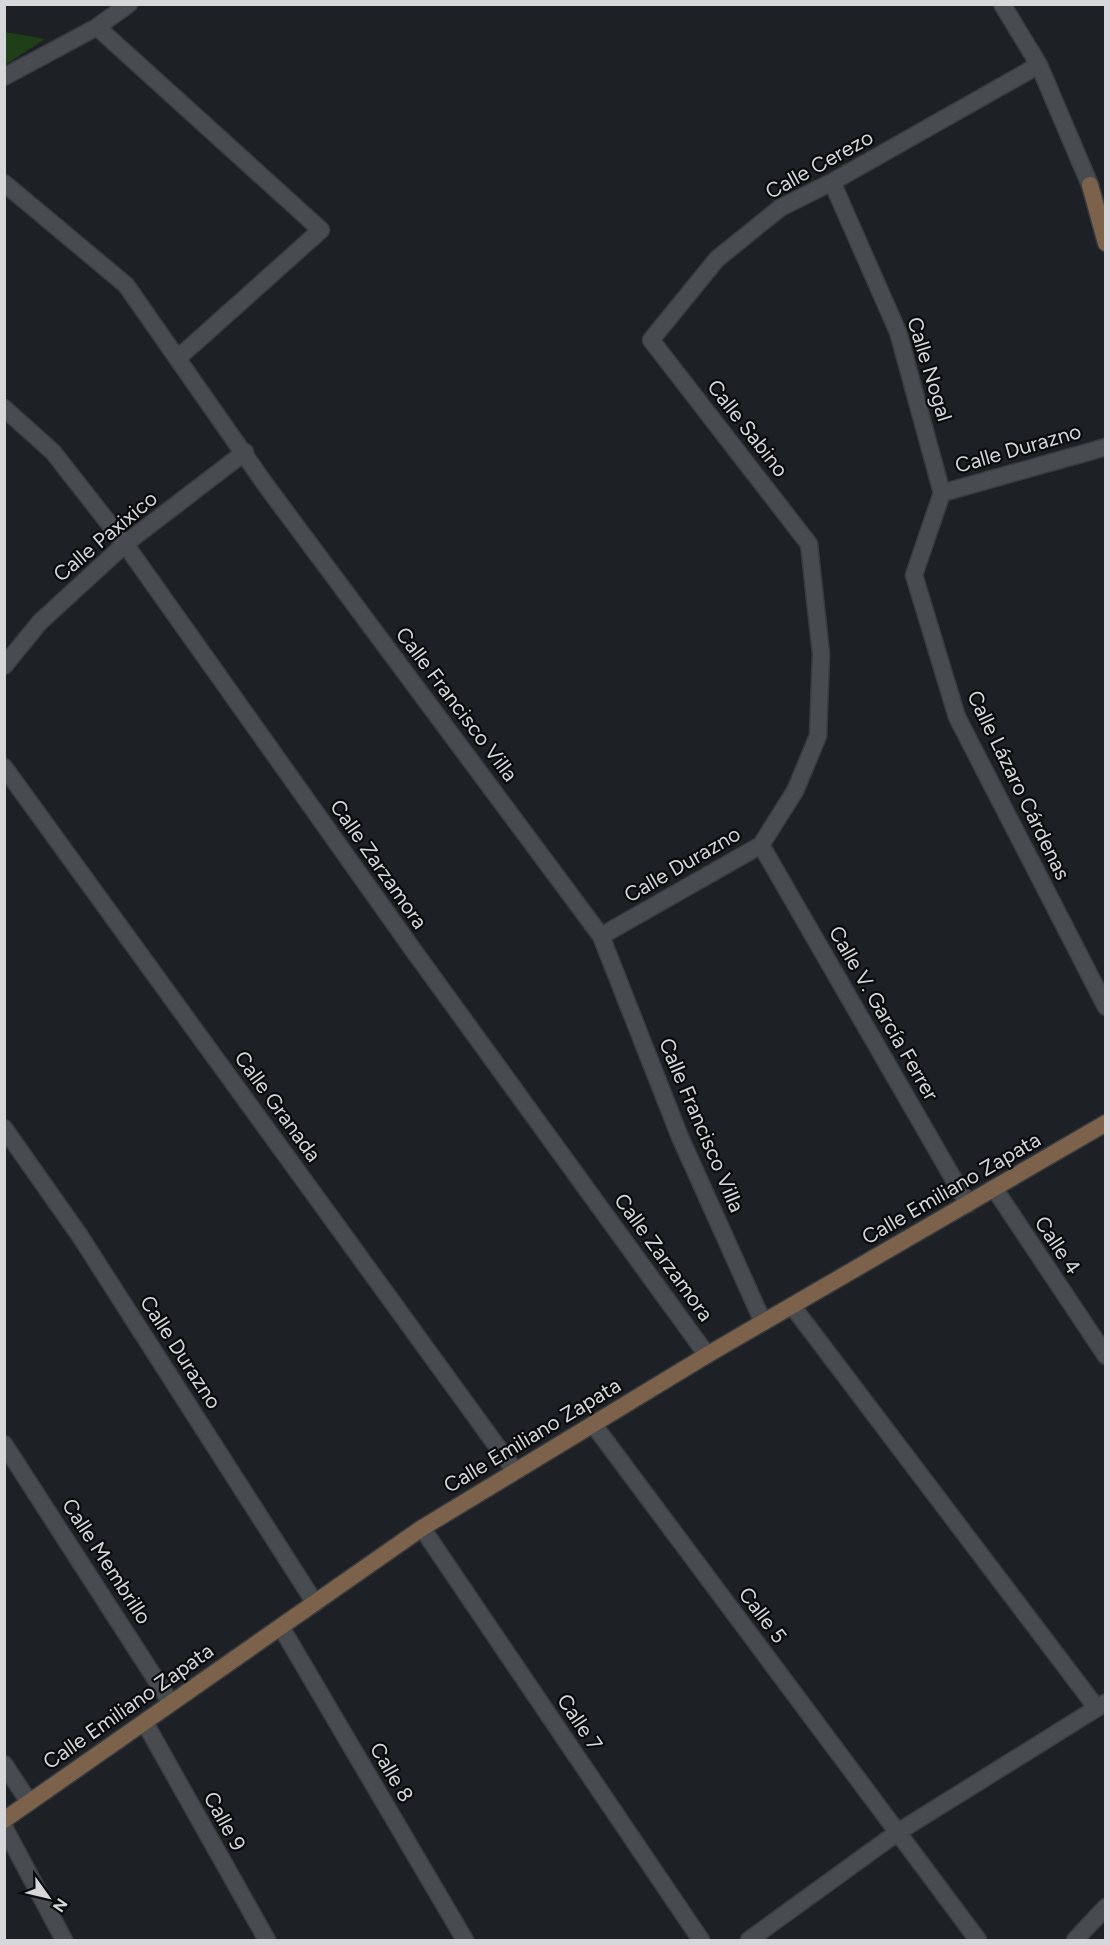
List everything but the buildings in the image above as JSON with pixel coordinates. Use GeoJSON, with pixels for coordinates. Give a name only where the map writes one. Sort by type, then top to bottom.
{"type":"FeatureCollection","features":[{"type":"Feature","properties":{"kind":"main road"},"geometry":{"type":"LineString","coordinates":[[1090,185],[1106,243]]}},
{"type":"Feature","properties":{"kind":"main road","name":"Calle Emiliano Zapata"},"geometry":{"type":"LineString","coordinates":[[4,1820],[422,1528],[707,1355],[1106,1123]]}},
{"type":"Feature","properties":{"kind":"street"},"geometry":{"type":"LineString","coordinates":[[4,77],[97,27],[129,4]]}},
{"type":"Feature","properties":{"kind":"street"},"geometry":{"type":"LineString","coordinates":[[1002,4],[1039,65],[1090,185]]}},
{"type":"Feature","properties":{"kind":"street"},"geometry":{"type":"LineString","coordinates":[[97,27],[321,230],[178,357]]}},
{"type":"Feature","properties":{"kind":"street","name":"Calle Cerezo"},"geometry":{"type":"LineString","coordinates":[[651,340],[717,260],[780,208],[832,182],[1039,65]]}},
{"type":"Feature","properties":{"kind":"street","name":"Calle Nogal"},"geometry":{"type":"LineString","coordinates":[[832,182],[898,332],[942,493]]}},
{"type":"Feature","properties":{"kind":"street","name":"Calle Francisco Villa"},"geometry":{"type":"LineString","coordinates":[[4,183],[126,285],[245,452],[265,484],[601,936],[680,1137],[763,1322]]}},
{"type":"Feature","properties":{"kind":"street","name":"Calle Sabino"},"geometry":{"type":"LineString","coordinates":[[651,340],[809,544]]}},
{"type":"Feature","properties":{"kind":"street","name":"Calle Zarzamora"},"geometry":{"type":"LineString","coordinates":[[4,408],[53,452],[125,543],[411,947],[707,1355]]}},
{"type":"Feature","properties":{"kind":"street","name":"Calle Durazno"},"geometry":{"type":"LineString","coordinates":[[942,493],[1106,447]]}},
{"type":"Feature","properties":{"kind":"street","name":"Calle Paxixico"},"geometry":{"type":"LineString","coordinates":[[6,662],[40,622],[125,543],[245,452]]}},
{"type":"Feature","properties":{"kind":"street","name":"Calle Lázaro Cárdenas"},"geometry":{"type":"LineString","coordinates":[[942,493],[914,575],[957,717],[1106,1007]]}},
{"type":"Feature","properties":{"kind":"street","name":"Calle Durazno"},"geometry":{"type":"LineString","coordinates":[[601,936],[761,845],[795,790],[818,735],[821,654],[809,544]]}},
{"type":"Feature","properties":{"kind":"street","name":"Calle Granada"},"geometry":{"type":"LineString","coordinates":[[4,767],[515,1471]]}},
{"type":"Feature","properties":{"kind":"street","name":"Calle V. García Ferrer"},"geometry":{"type":"LineString","coordinates":[[761,845],[968,1204]]}},
{"type":"Feature","properties":{"kind":"street","name":"Calle Durazno"},"geometry":{"type":"LineString","coordinates":[[4,1128],[80,1236],[315,1603]]}},
{"type":"Feature","properties":{"kind":"street","name":"Calle 4"},"geometry":{"type":"LineString","coordinates":[[994,1188],[1106,1356]]}},
{"type":"Feature","properties":{"kind":"street"},"geometry":{"type":"LineString","coordinates":[[749,1941],[898,1832],[1101,1705],[793,1307]]}},
{"type":"Feature","properties":{"kind":"street","name":"Calle 5"},"geometry":{"type":"LineString","coordinates":[[593,1424],[978,1941]]}},
{"type":"Feature","properties":{"kind":"street","name":"Calle Membrillo"},"geometry":{"type":"LineString","coordinates":[[4,1444],[171,1703]]}},
{"type":"Feature","properties":{"kind":"street","name":"Calle 7"},"geometry":{"type":"LineString","coordinates":[[422,1528],[701,1941]]}},
{"type":"Feature","properties":{"kind":"street","name":"Calle 8"},"geometry":{"type":"LineString","coordinates":[[281,1627],[465,1941]]}},
{"type":"Feature","properties":{"kind":"street","name":"Calle 9"},"geometry":{"type":"LineString","coordinates":[[145,1723],[267,1941]]}},
{"type":"Feature","properties":{"kind":"street"},"geometry":{"type":"LineString","coordinates":[[4,1764],[29,1802]]}},
{"type":"Feature","properties":{"kind":"street"},"geometry":{"type":"LineString","coordinates":[[4,1827],[64,1941]]}},
{"type":"Feature","properties":{"kind":"street"},"geometry":{"type":"LineString","coordinates":[[1076,1941],[1106,1907]]}},
{"type":"Feature","properties":{"kind":"green space"},"geometry":{"type":"Polygon","coordinates":[[[5,32],[45,39],[5,65],[5,32]]]}}]}
